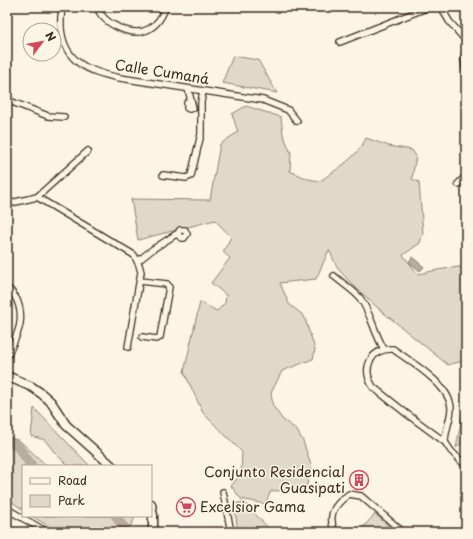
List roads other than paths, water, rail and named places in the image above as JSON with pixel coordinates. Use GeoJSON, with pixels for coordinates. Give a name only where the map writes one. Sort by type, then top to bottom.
{"type":"FeatureCollection","features":[{"type":"Feature","properties":{"kind":"street","name":"Calle Cumaná"},"geometry":{"type":"LineString","coordinates":[[63,7],[61,17],[62,38],[69,54],[80,64],[107,75],[272,102],[288,110],[297,121]]}},
{"type":"Feature","properties":{"kind":"street"},"geometry":{"type":"LineString","coordinates":[[97,7],[102,16],[109,22],[121,28],[137,31],[145,30],[156,24],[166,7]]}},
{"type":"Feature","properties":{"kind":"street"},"geometry":{"type":"LineString","coordinates":[[340,42],[429,7]]}},
{"type":"Feature","properties":{"kind":"street"},"geometry":{"type":"LineString","coordinates":[[441,7],[449,21],[466,41]]}},
{"type":"Feature","properties":{"kind":"street"},"geometry":{"type":"LineString","coordinates":[[466,50],[464,58],[466,74]]}},
{"type":"Feature","properties":{"kind":"street"},"geometry":{"type":"LineString","coordinates":[[188,89],[191,100]]}},
{"type":"Feature","properties":{"kind":"street"},"geometry":{"type":"LineString","coordinates":[[163,176],[186,178],[191,176],[201,134],[201,102],[203,91]]}},
{"type":"Feature","properties":{"kind":"street"},"geometry":{"type":"LineString","coordinates":[[7,100],[48,116],[64,117]]}},
{"type":"Feature","properties":{"kind":"street"},"geometry":{"type":"LineString","coordinates":[[7,204],[37,197],[88,151]]}},
{"type":"Feature","properties":{"kind":"street"},"geometry":{"type":"LineString","coordinates":[[458,184],[466,176]]}},
{"type":"Feature","properties":{"kind":"street"},"geometry":{"type":"LineString","coordinates":[[37,197],[129,251],[138,261],[141,272],[140,281],[128,346]]}},
{"type":"Feature","properties":{"kind":"street"},"geometry":{"type":"LineString","coordinates":[[138,261],[153,249],[178,233]]}},
{"type":"Feature","properties":{"kind":"street"},"geometry":{"type":"LineString","coordinates":[[334,276],[360,297],[366,307],[378,339],[384,349]]}},
{"type":"Feature","properties":{"kind":"street"},"geometry":{"type":"LineString","coordinates":[[140,281],[167,284],[170,287],[160,337],[157,339],[142,337]]}},
{"type":"Feature","properties":{"kind":"street"},"geometry":{"type":"LineString","coordinates":[[7,288],[15,297],[22,317],[20,327],[7,357]]}},
{"type":"Feature","properties":{"kind":"street"},"geometry":{"type":"LineString","coordinates":[[445,442],[451,409],[448,397],[438,382],[393,349],[384,349],[375,354],[368,365],[368,376],[373,387],[445,442],[451,451],[466,466]]}},
{"type":"Feature","properties":{"kind":"street"},"geometry":{"type":"LineString","coordinates":[[7,376],[32,387],[42,394],[51,402],[66,424],[111,465]]}},
{"type":"Feature","properties":{"kind":"street"},"geometry":{"type":"LineString","coordinates":[[223,492],[231,532]]}},
{"type":"Feature","properties":{"kind":"street"},"geometry":{"type":"LineString","coordinates":[[335,532],[331,519],[332,514],[340,502],[349,494],[361,496],[403,532]]}},
{"type":"Feature","properties":{"kind":"street"},"geometry":{"type":"LineString","coordinates":[[7,509],[47,532]]}},
{"type":"Feature","properties":{"kind":"street"},"geometry":{"type":"LineString","coordinates":[[152,510],[153,532]]}},
{"type":"Feature","properties":{"kind":"waterway"},"geometry":{"type":"LineString","coordinates":[[7,440],[18,447],[31,465]]}},
{"type":"Feature","properties":{"kind":"waterway"},"geometry":{"type":"LineString","coordinates":[[117,517],[126,532]]}},
{"type":"Feature","properties":{"kind":"place","name":"Conjunto Residencial Guasipati"},"geometry":{"type":"Point","coordinates":[359,480]}},
{"type":"Feature","properties":{"kind":"place","name":"Excelsior Gama"},"geometry":{"type":"Point","coordinates":[186,507]}}]}
